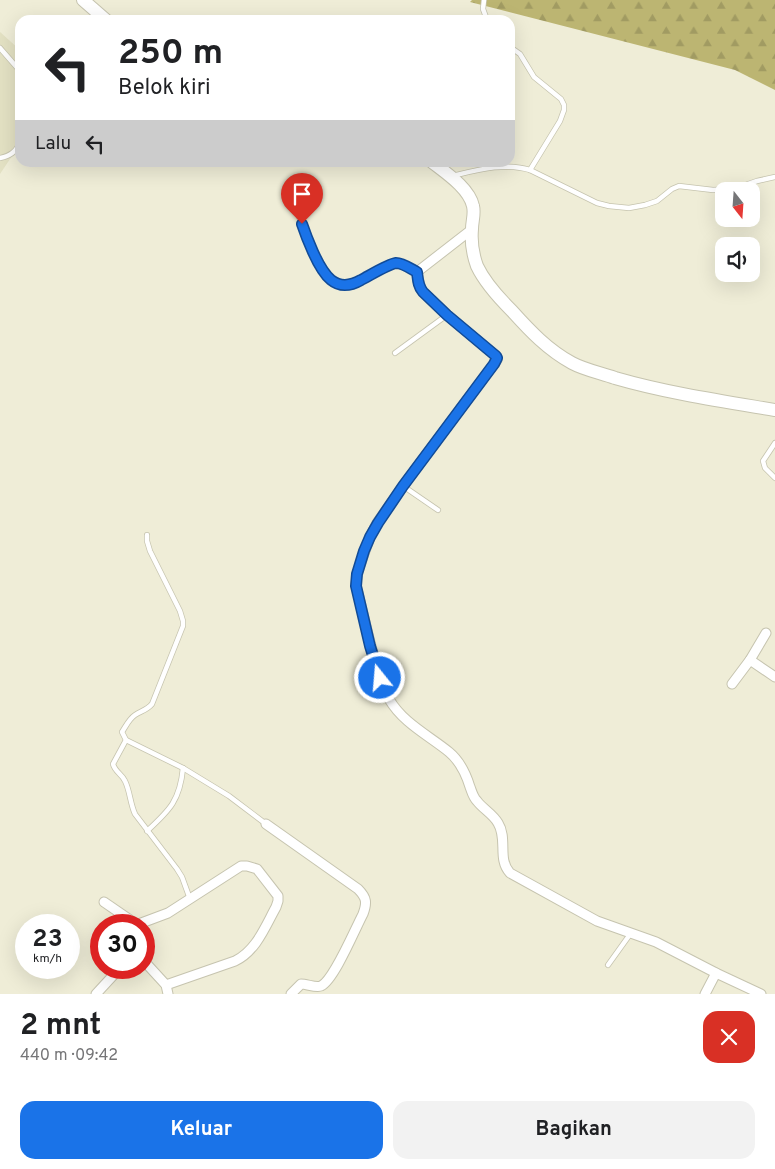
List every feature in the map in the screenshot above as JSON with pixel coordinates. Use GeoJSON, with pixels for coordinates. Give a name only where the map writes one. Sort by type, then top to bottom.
{"type":"FeatureCollection","features":[{"type":"Feature","properties":{"kind":"street"},"geometry":{"type":"LineString","coordinates":[[83,0],[100,15]]}},
{"type":"Feature","properties":{"kind":"street"},"geometry":{"type":"LineString","coordinates":[[439,167],[451,176],[471,200],[474,212],[471,230],[474,251],[477,265],[482,274],[496,295],[532,333],[550,348],[572,363],[630,382],[668,391],[775,410]]}},
{"type":"Feature","properties":{"kind":"street"},"geometry":{"type":"LineString","coordinates":[[471,230],[417,272],[418,283],[420,288],[447,315],[496,356],[497,360],[403,486],[378,523],[370,537],[358,568],[356,579],[358,593],[370,646],[384,691],[404,718],[449,752],[460,765],[476,800],[492,815],[501,828],[504,865],[510,873],[590,917],[656,942],[761,994]]}},
{"type":"Feature","properties":{"kind":"street"},"geometry":{"type":"LineString","coordinates":[[732,684],[750,660],[766,633]]}},
{"type":"Feature","properties":{"kind":"street"},"geometry":{"type":"LineString","coordinates":[[750,660],[775,677]]}},
{"type":"Feature","properties":{"kind":"street"},"geometry":{"type":"LineString","coordinates":[[266,824],[358,889],[364,894],[366,900],[363,914],[329,978],[318,987],[301,984],[291,994]]}},
{"type":"Feature","properties":{"kind":"street"},"geometry":{"type":"LineString","coordinates":[[155,917],[168,913],[241,866],[257,869],[278,896],[276,907],[254,946],[242,957],[167,989],[155,974]]}},
{"type":"Feature","properties":{"kind":"street"},"geometry":{"type":"LineString","coordinates":[[104,902],[121,914]]}},
{"type":"Feature","properties":{"kind":"street"},"geometry":{"type":"LineString","coordinates":[[705,994],[716,973]]}},
{"type":"Feature","properties":{"kind":"street"},"geometry":{"type":"LineString","coordinates":[[96,994],[110,979]]}},
{"type":"Feature","properties":{"kind":"lane"},"geometry":{"type":"LineString","coordinates":[[484,0],[483,9],[485,15]]}},
{"type":"Feature","properties":{"kind":"lane"},"geometry":{"type":"LineString","coordinates":[[0,48],[15,65]]}},
{"type":"Feature","properties":{"kind":"lane"},"geometry":{"type":"LineString","coordinates":[[515,50],[520,54],[534,77],[564,104],[560,121],[530,170]]}},
{"type":"Feature","properties":{"kind":"lane"},"geometry":{"type":"LineString","coordinates":[[0,158],[8,156],[15,150]]}},
{"type":"Feature","properties":{"kind":"lane"},"geometry":{"type":"LineString","coordinates":[[451,176],[496,168],[516,167],[530,170],[597,203],[629,208],[657,201],[679,186],[713,190],[734,189],[775,177]]}},
{"type":"Feature","properties":{"kind":"lane"},"geometry":{"type":"LineString","coordinates":[[297,211],[306,236],[322,269],[336,284],[346,286],[355,284],[396,263],[417,272]]}},
{"type":"Feature","properties":{"kind":"lane"},"geometry":{"type":"LineString","coordinates":[[394,353],[447,315]]}},
{"type":"Feature","properties":{"kind":"lane"},"geometry":{"type":"LineString","coordinates":[[775,443],[763,461],[765,468],[775,478]]}},
{"type":"Feature","properties":{"kind":"lane"},"geometry":{"type":"LineString","coordinates":[[403,486],[438,510]]}},
{"type":"Feature","properties":{"kind":"lane"},"geometry":{"type":"LineString","coordinates":[[147,535],[150,551],[180,612],[183,626],[152,704],[133,717],[122,732],[123,737],[183,768],[229,796],[266,824]]}},
{"type":"Feature","properties":{"kind":"lane"},"geometry":{"type":"LineString","coordinates":[[126,740],[113,764],[114,768],[124,780],[135,814],[177,869],[190,899]]}},
{"type":"Feature","properties":{"kind":"lane"},"geometry":{"type":"LineString","coordinates":[[147,831],[172,805],[182,781],[183,768]]}},
{"type":"Feature","properties":{"kind":"lane"},"geometry":{"type":"LineString","coordinates":[[608,965],[631,933]]}},
{"type":"Feature","properties":{"kind":"shaded area"},"geometry":{"type":"Polygon","coordinates":[[[0,32],[15,46],[15,152],[0,174],[0,32]]]}},
{"type":"Feature","properties":{"kind":"green space"},"geometry":{"type":"Polygon","coordinates":[[[472,0],[775,0],[775,90],[735,70],[470,2],[472,0]]]}},
{"type":"Feature","properties":{"kind":"route"},"geometry":{"type":"LineString","coordinates":[[302,224],[316,258],[326,275],[336,284],[346,286],[355,284],[391,264],[401,264],[417,272],[418,283],[423,292],[465,332],[497,358],[408,479],[378,523],[364,551],[357,574],[356,586],[370,646],[380,678]]}}]}
